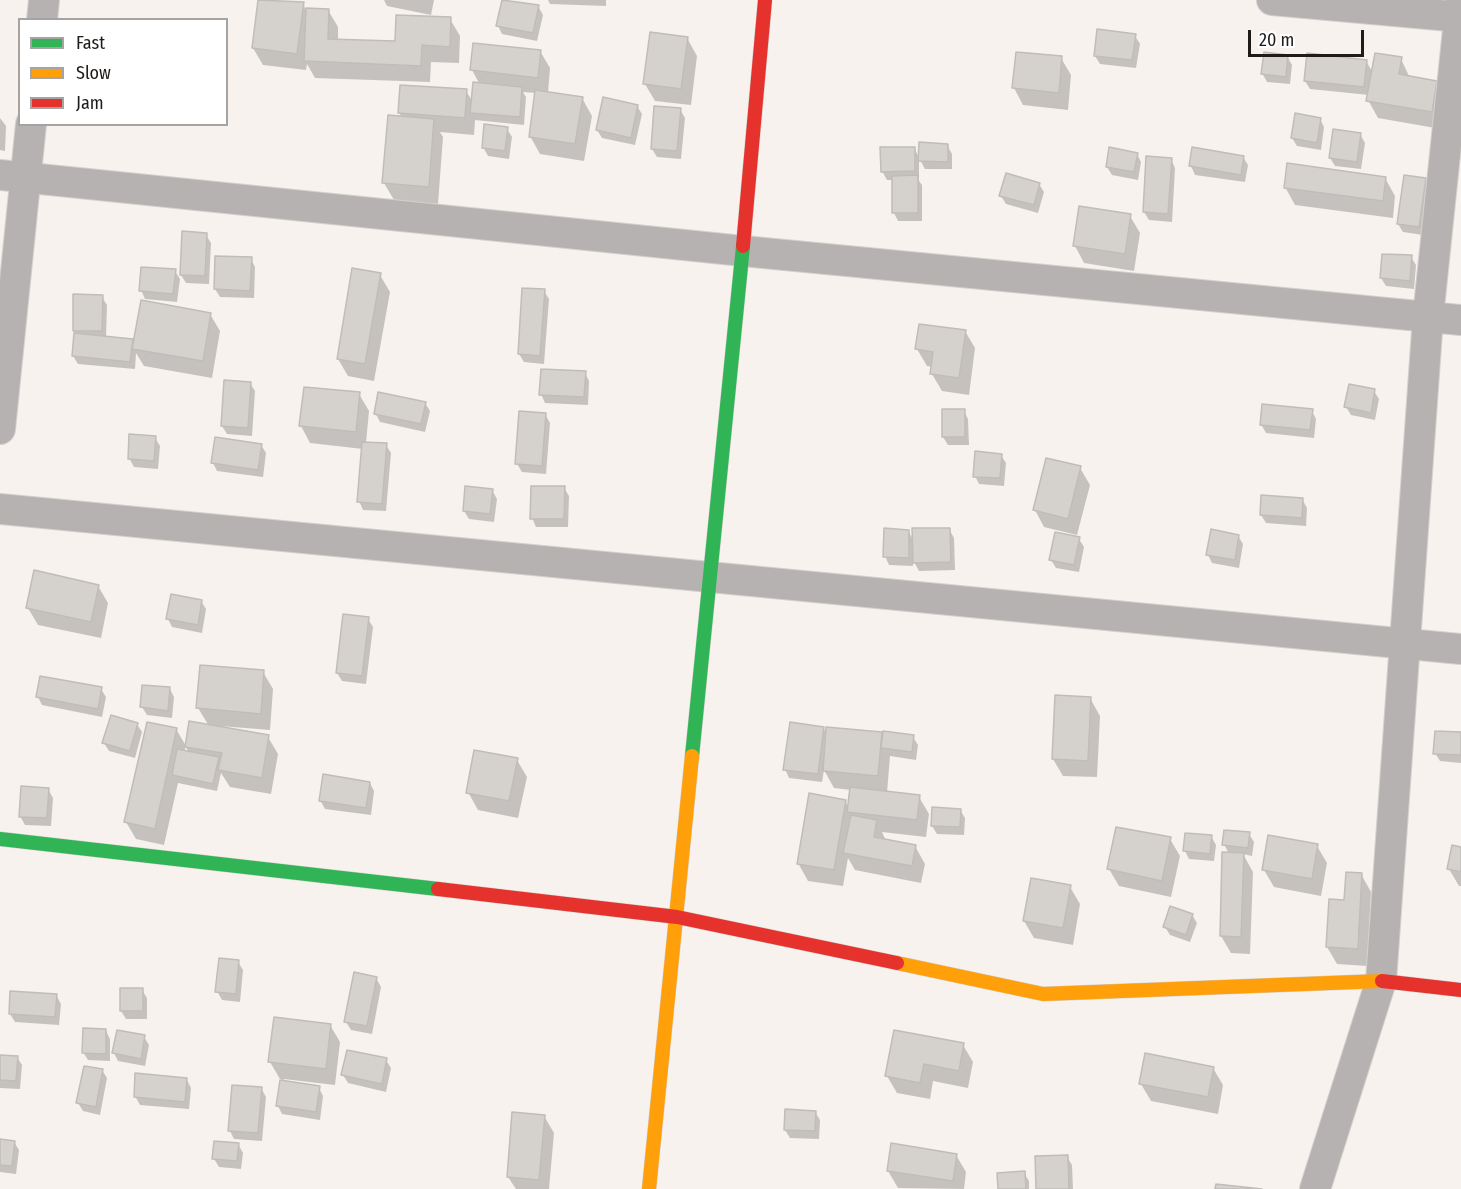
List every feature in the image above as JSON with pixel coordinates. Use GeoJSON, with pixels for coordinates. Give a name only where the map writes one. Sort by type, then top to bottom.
{"type":"FeatureCollection","features":[{"type":"Feature","properties":{"kind":"street"},"geometry":{"type":"LineString","coordinates":[[42,18],[44,0]]}},
{"type":"Feature","properties":{"kind":"street"},"geometry":{"type":"LineString","coordinates":[[649,1189],[743,251],[765,0]]}},
{"type":"Feature","properties":{"kind":"street"},"geometry":{"type":"LineString","coordinates":[[1272,0],[1460,12],[1428,317],[1381,981],[1315,1189]]}},
{"type":"Feature","properties":{"kind":"street"},"geometry":{"type":"LineString","coordinates":[[0,429],[13,176],[30,126]]}},
{"type":"Feature","properties":{"kind":"street"},"geometry":{"type":"LineString","coordinates":[[13,176],[743,251],[1461,320]]}},
{"type":"Feature","properties":{"kind":"street"},"geometry":{"type":"LineString","coordinates":[[0,509],[1461,649]]}},
{"type":"Feature","properties":{"kind":"street"},"geometry":{"type":"LineString","coordinates":[[0,839],[677,917],[1043,994],[1381,981],[1461,990]]}},
{"type":"Feature","properties":{"kind":"building"},"geometry":{"type":"Polygon","coordinates":[[[258,0],[304,2],[297,54],[252,48],[258,0]]]}},
{"type":"Feature","properties":{"kind":"building"},"geometry":{"type":"Polygon","coordinates":[[[502,0],[539,5],[533,33],[496,26],[502,0]]]}},
{"type":"Feature","properties":{"kind":"building"},"geometry":{"type":"Polygon","coordinates":[[[306,8],[329,9],[328,39],[395,41],[396,15],[451,17],[450,47],[422,45],[421,66],[304,61],[306,8]]]}},
{"type":"Feature","properties":{"kind":"building"},"geometry":{"type":"Polygon","coordinates":[[[1097,29],[1136,34],[1132,60],[1094,56],[1097,29]]]}},
{"type":"Feature","properties":{"kind":"building"},"geometry":{"type":"Polygon","coordinates":[[[650,32],[688,37],[681,89],[643,84],[650,32]]]}},
{"type":"Feature","properties":{"kind":"building"},"geometry":{"type":"Polygon","coordinates":[[[473,43],[541,50],[538,78],[470,70],[473,43]]]}},
{"type":"Feature","properties":{"kind":"building"},"geometry":{"type":"Polygon","coordinates":[[[1016,52],[1062,56],[1059,93],[1012,88],[1016,52]]]}},
{"type":"Feature","properties":{"kind":"building"},"geometry":{"type":"Polygon","coordinates":[[[1264,52],[1288,55],[1286,77],[1261,74],[1264,52]]]}},
{"type":"Feature","properties":{"kind":"building"},"geometry":{"type":"Polygon","coordinates":[[[1307,53],[1367,60],[1364,87],[1304,81],[1307,53]]]}},
{"type":"Feature","properties":{"kind":"building"},"geometry":{"type":"Polygon","coordinates":[[[1375,53],[1402,57],[1399,74],[1437,81],[1432,112],[1366,101],[1375,53]]]}},
{"type":"Feature","properties":{"kind":"building"},"geometry":{"type":"Polygon","coordinates":[[[473,82],[522,87],[520,117],[470,113],[473,82]]]}},
{"type":"Feature","properties":{"kind":"building"},"geometry":{"type":"Polygon","coordinates":[[[400,85],[467,89],[465,118],[398,113],[400,85]]]}},
{"type":"Feature","properties":{"kind":"building"},"geometry":{"type":"Polygon","coordinates":[[[535,90],[583,97],[575,144],[529,137],[535,90]]]}},
{"type":"Feature","properties":{"kind":"building"},"geometry":{"type":"Polygon","coordinates":[[[603,97],[638,105],[631,138],[596,130],[603,97]]]}},
{"type":"Feature","properties":{"kind":"building"},"geometry":{"type":"Polygon","coordinates":[[[654,106],[681,108],[677,151],[651,149],[654,106]]]}},
{"type":"Feature","properties":{"kind":"building"},"geometry":{"type":"Polygon","coordinates":[[[1295,113],[1321,118],[1317,143],[1291,138],[1295,113]]]}},
{"type":"Feature","properties":{"kind":"building"},"geometry":{"type":"Polygon","coordinates":[[[388,115],[434,119],[429,187],[382,183],[388,115]]]}},
{"type":"Feature","properties":{"kind":"building"},"geometry":{"type":"Polygon","coordinates":[[[484,124],[508,127],[505,151],[482,148],[484,124]]]}},
{"type":"Feature","properties":{"kind":"building"},"geometry":{"type":"Polygon","coordinates":[[[1333,129],[1361,133],[1357,162],[1329,158],[1333,129]]]}},
{"type":"Feature","properties":{"kind":"building"},"geometry":{"type":"Polygon","coordinates":[[[919,142],[948,144],[948,162],[918,161],[919,142]]]}},
{"type":"Feature","properties":{"kind":"building"},"geometry":{"type":"Polygon","coordinates":[[[880,147],[915,147],[915,171],[881,172],[880,147]]]}},
{"type":"Feature","properties":{"kind":"building"},"geometry":{"type":"Polygon","coordinates":[[[1109,147],[1138,153],[1134,172],[1106,167],[1109,147]]]}},
{"type":"Feature","properties":{"kind":"building"},"geometry":{"type":"Polygon","coordinates":[[[1192,147],[1244,156],[1241,175],[1189,166],[1192,147]]]}},
{"type":"Feature","properties":{"kind":"building"},"geometry":{"type":"Polygon","coordinates":[[[1146,156],[1172,158],[1168,214],[1143,212],[1146,156]]]}},
{"type":"Feature","properties":{"kind":"building"},"geometry":{"type":"Polygon","coordinates":[[[1287,163],[1386,177],[1383,201],[1284,188],[1287,163]]]}},
{"type":"Feature","properties":{"kind":"building"},"geometry":{"type":"Polygon","coordinates":[[[1006,173],[1040,183],[1034,205],[999,196],[1006,173]]]}},
{"type":"Feature","properties":{"kind":"building"},"geometry":{"type":"Polygon","coordinates":[[[918,175],[918,213],[892,213],[892,176],[918,175]]]}},
{"type":"Feature","properties":{"kind":"building"},"geometry":{"type":"Polygon","coordinates":[[[1404,175],[1426,178],[1419,227],[1397,224],[1404,175]]]}},
{"type":"Feature","properties":{"kind":"building"},"geometry":{"type":"Polygon","coordinates":[[[1079,206],[1131,214],[1125,254],[1073,246],[1079,206]]]}},
{"type":"Feature","properties":{"kind":"building"},"geometry":{"type":"Polygon","coordinates":[[[182,231],[207,233],[205,276],[180,275],[182,231]]]}},
{"type":"Feature","properties":{"kind":"building"},"geometry":{"type":"Polygon","coordinates":[[[1382,254],[1412,255],[1410,281],[1380,278],[1382,254]]]}},
{"type":"Feature","properties":{"kind":"building"},"geometry":{"type":"Polygon","coordinates":[[[215,256],[252,257],[250,291],[214,289],[215,256]]]}},
{"type":"Feature","properties":{"kind":"building"},"geometry":{"type":"Polygon","coordinates":[[[141,267],[176,269],[173,294],[139,291],[141,267]]]}},
{"type":"Feature","properties":{"kind":"building"},"geometry":{"type":"Polygon","coordinates":[[[352,268],[381,273],[365,364],[337,359],[352,268]]]}},
{"type":"Feature","properties":{"kind":"building"},"geometry":{"type":"Polygon","coordinates":[[[522,288],[545,289],[540,356],[518,354],[522,288]]]}},
{"type":"Feature","properties":{"kind":"building"},"geometry":{"type":"Polygon","coordinates":[[[73,294],[103,295],[102,331],[73,331],[73,294]]]}},
{"type":"Feature","properties":{"kind":"building"},"geometry":{"type":"Polygon","coordinates":[[[141,300],[211,313],[203,361],[132,349],[141,300]]]}},
{"type":"Feature","properties":{"kind":"building"},"geometry":{"type":"Polygon","coordinates":[[[919,324],[966,330],[959,378],[930,374],[933,352],[915,349],[919,324]]]}},
{"type":"Feature","properties":{"kind":"building"},"geometry":{"type":"Polygon","coordinates":[[[74,333],[133,339],[130,362],[72,356],[74,333]]]}},
{"type":"Feature","properties":{"kind":"building"},"geometry":{"type":"Polygon","coordinates":[[[541,369],[586,371],[584,397],[539,395],[541,369]]]}},
{"type":"Feature","properties":{"kind":"building"},"geometry":{"type":"Polygon","coordinates":[[[224,380],[251,382],[248,428],[221,426],[224,380]]]}},
{"type":"Feature","properties":{"kind":"building"},"geometry":{"type":"Polygon","coordinates":[[[1349,384],[1375,389],[1371,413],[1344,407],[1349,384]]]}},
{"type":"Feature","properties":{"kind":"building"},"geometry":{"type":"Polygon","coordinates":[[[304,387],[360,392],[356,432],[299,426],[304,387]]]}},
{"type":"Feature","properties":{"kind":"building"},"geometry":{"type":"Polygon","coordinates":[[[378,392],[426,402],[421,424],[374,414],[378,392]]]}},
{"type":"Feature","properties":{"kind":"building"},"geometry":{"type":"Polygon","coordinates":[[[1262,404],[1313,409],[1310,430],[1260,425],[1262,404]]]}},
{"type":"Feature","properties":{"kind":"building"},"geometry":{"type":"Polygon","coordinates":[[[942,409],[965,409],[965,437],[942,437],[942,409]]]}},
{"type":"Feature","properties":{"kind":"building"},"geometry":{"type":"Polygon","coordinates":[[[519,411],[546,413],[542,466],[515,464],[519,411]]]}},
{"type":"Feature","properties":{"kind":"building"},"geometry":{"type":"Polygon","coordinates":[[[129,434],[156,436],[154,461],[128,459],[129,434]]]}},
{"type":"Feature","properties":{"kind":"building"},"geometry":{"type":"Polygon","coordinates":[[[215,437],[262,444],[258,470],[211,463],[215,437]]]}},
{"type":"Feature","properties":{"kind":"building"},"geometry":{"type":"Polygon","coordinates":[[[362,442],[387,443],[382,504],[357,502],[362,442]]]}},
{"type":"Feature","properties":{"kind":"building"},"geometry":{"type":"Polygon","coordinates":[[[975,451],[1002,454],[1000,478],[973,477],[975,451]]]}},
{"type":"Feature","properties":{"kind":"building"},"geometry":{"type":"Polygon","coordinates":[[[1046,458],[1081,466],[1068,519],[1033,510],[1046,458]]]}},
{"type":"Feature","properties":{"kind":"building"},"geometry":{"type":"Polygon","coordinates":[[[465,486],[493,489],[490,514],[463,511],[465,486]]]}},
{"type":"Feature","properties":{"kind":"building"},"geometry":{"type":"Polygon","coordinates":[[[531,486],[565,486],[564,519],[530,519],[531,486]]]}},
{"type":"Feature","properties":{"kind":"building"},"geometry":{"type":"Polygon","coordinates":[[[1261,495],[1303,498],[1302,518],[1260,515],[1261,495]]]}},
{"type":"Feature","properties":{"kind":"building"},"geometry":{"type":"Polygon","coordinates":[[[884,528],[909,530],[909,558],[883,557],[884,528]]]}},
{"type":"Feature","properties":{"kind":"building"},"geometry":{"type":"Polygon","coordinates":[[[912,528],[950,528],[951,562],[913,563],[912,528]]]}},
{"type":"Feature","properties":{"kind":"building"},"geometry":{"type":"Polygon","coordinates":[[[1211,529],[1239,535],[1235,560],[1206,555],[1211,529]]]}},
{"type":"Feature","properties":{"kind":"building"},"geometry":{"type":"Polygon","coordinates":[[[1055,532],[1080,537],[1074,565],[1049,560],[1055,532]]]}},
{"type":"Feature","properties":{"kind":"building"},"geometry":{"type":"Polygon","coordinates":[[[34,570],[99,585],[91,622],[26,608],[34,570]]]}},
{"type":"Feature","properties":{"kind":"building"},"geometry":{"type":"Polygon","coordinates":[[[171,594],[202,600],[198,625],[166,619],[171,594]]]}},
{"type":"Feature","properties":{"kind":"building"},"geometry":{"type":"Polygon","coordinates":[[[343,614],[369,617],[362,676],[336,673],[343,614]]]}},
{"type":"Feature","properties":{"kind":"building"},"geometry":{"type":"Polygon","coordinates":[[[200,665],[264,670],[261,714],[196,708],[200,665]]]}},
{"type":"Feature","properties":{"kind":"building"},"geometry":{"type":"Polygon","coordinates":[[[40,676],[102,687],[98,709],[36,697],[40,676]]]}},
{"type":"Feature","properties":{"kind":"building"},"geometry":{"type":"Polygon","coordinates":[[[142,685],[170,687],[168,711],[140,707],[142,685]]]}},
{"type":"Feature","properties":{"kind":"building"},"geometry":{"type":"Polygon","coordinates":[[[1055,695],[1091,697],[1088,761],[1052,759],[1055,695]]]}},
{"type":"Feature","properties":{"kind":"building"},"geometry":{"type":"Polygon","coordinates":[[[111,715],[138,723],[130,751],[102,743],[111,715]]]}},
{"type":"Feature","properties":{"kind":"building"},"geometry":{"type":"Polygon","coordinates":[[[189,721],[269,735],[262,778],[218,770],[222,753],[185,747],[189,721]]]}},
{"type":"Feature","properties":{"kind":"building"},"geometry":{"type":"Polygon","coordinates":[[[147,722],[177,728],[155,829],[124,822],[147,722]]]}},
{"type":"Feature","properties":{"kind":"building"},"geometry":{"type":"Polygon","coordinates":[[[790,722],[824,727],[818,774],[783,770],[790,722]]]}},
{"type":"Feature","properties":{"kind":"building"},"geometry":{"type":"Polygon","coordinates":[[[826,727],[882,732],[878,776],[823,771],[826,727]]]}},
{"type":"Feature","properties":{"kind":"building"},"geometry":{"type":"Polygon","coordinates":[[[883,731],[914,735],[912,752],[881,748],[883,731]]]}},
{"type":"Feature","properties":{"kind":"building"},"geometry":{"type":"Polygon","coordinates":[[[1435,731],[1461,732],[1461,755],[1433,754],[1435,731]]]}},
{"type":"Feature","properties":{"kind":"building"},"geometry":{"type":"Polygon","coordinates":[[[177,749],[219,757],[213,784],[172,775],[177,749]]]}},
{"type":"Feature","properties":{"kind":"building"},"geometry":{"type":"Polygon","coordinates":[[[474,750],[518,758],[509,801],[466,793],[474,750]]]}},
{"type":"Feature","properties":{"kind":"building"},"geometry":{"type":"Polygon","coordinates":[[[323,774],[370,782],[366,808],[319,801],[323,774]]]}},
{"type":"Feature","properties":{"kind":"building"},"geometry":{"type":"Polygon","coordinates":[[[21,786],[49,788],[47,818],[19,817],[21,786]]]}},
{"type":"Feature","properties":{"kind":"building"},"geometry":{"type":"Polygon","coordinates":[[[850,787],[920,795],[917,820],[847,812],[850,787]]]}},
{"type":"Feature","properties":{"kind":"building"},"geometry":{"type":"Polygon","coordinates":[[[809,793],[846,800],[834,870],[797,864],[809,793]]]}},
{"type":"Feature","properties":{"kind":"building"},"geometry":{"type":"Polygon","coordinates":[[[932,807],[961,809],[960,827],[931,826],[932,807]]]}},
{"type":"Feature","properties":{"kind":"building"},"geometry":{"type":"Polygon","coordinates":[[[851,815],[877,820],[874,837],[916,845],[912,866],[843,853],[851,815]]]}},
{"type":"Feature","properties":{"kind":"building"},"geometry":{"type":"Polygon","coordinates":[[[1116,827],[1171,837],[1162,881],[1107,869],[1116,827]]]}},
{"type":"Feature","properties":{"kind":"building"},"geometry":{"type":"Polygon","coordinates":[[[1224,830],[1250,832],[1248,848],[1222,845],[1224,830]]]}},
{"type":"Feature","properties":{"kind":"building"},"geometry":{"type":"Polygon","coordinates":[[[1185,833],[1212,835],[1210,854],[1183,851],[1185,833]]]}},
{"type":"Feature","properties":{"kind":"building"},"geometry":{"type":"Polygon","coordinates":[[[1268,835],[1318,844],[1312,879],[1262,870],[1268,835]]]}},
{"type":"Feature","properties":{"kind":"building"},"geometry":{"type":"Polygon","coordinates":[[[1452,845],[1461,847],[1461,872],[1447,869],[1452,845]]]}},
{"type":"Feature","properties":{"kind":"building"},"geometry":{"type":"Polygon","coordinates":[[[1222,852],[1244,853],[1241,937],[1220,936],[1222,852]]]}},
{"type":"Feature","properties":{"kind":"building"},"geometry":{"type":"Polygon","coordinates":[[[1346,872],[1362,873],[1358,949],[1326,947],[1329,899],[1344,900],[1346,872]]]}},
{"type":"Feature","properties":{"kind":"building"},"geometry":{"type":"Polygon","coordinates":[[[1031,878],[1071,885],[1063,928],[1023,921],[1031,878]]]}},
{"type":"Feature","properties":{"kind":"building"},"geometry":{"type":"Polygon","coordinates":[[[1170,906],[1193,914],[1186,935],[1163,927],[1170,906]]]}},
{"type":"Feature","properties":{"kind":"building"},"geometry":{"type":"Polygon","coordinates":[[[219,958],[239,960],[236,994],[215,992],[219,958]]]}},
{"type":"Feature","properties":{"kind":"building"},"geometry":{"type":"Polygon","coordinates":[[[354,972],[377,977],[367,1026],[344,1022],[354,972]]]}},
{"type":"Feature","properties":{"kind":"building"},"geometry":{"type":"Polygon","coordinates":[[[120,988],[143,988],[143,1011],[120,1011],[120,988]]]}},
{"type":"Feature","properties":{"kind":"building"},"geometry":{"type":"Polygon","coordinates":[[[10,991],[57,994],[55,1017],[9,1014],[10,991]]]}},
{"type":"Feature","properties":{"kind":"building"},"geometry":{"type":"Polygon","coordinates":[[[274,1017],[331,1024],[326,1069],[268,1062],[274,1017]]]}},
{"type":"Feature","properties":{"kind":"building"},"geometry":{"type":"Polygon","coordinates":[[[83,1028],[106,1029],[106,1054],[82,1053],[83,1028]]]}},
{"type":"Feature","properties":{"kind":"building"},"geometry":{"type":"Polygon","coordinates":[[[117,1030],[145,1035],[141,1059],[112,1053],[117,1030]]]}},
{"type":"Feature","properties":{"kind":"building"},"geometry":{"type":"Polygon","coordinates":[[[894,1030],[964,1043],[959,1071],[924,1064],[920,1083],[885,1076],[894,1030]]]}},
{"type":"Feature","properties":{"kind":"building"},"geometry":{"type":"Polygon","coordinates":[[[347,1050],[387,1058],[382,1084],[341,1075],[347,1050]]]}},
{"type":"Feature","properties":{"kind":"building"},"geometry":{"type":"Polygon","coordinates":[[[1145,1053],[1214,1067],[1208,1097],[1139,1084],[1145,1053]]]}},
{"type":"Feature","properties":{"kind":"building"},"geometry":{"type":"Polygon","coordinates":[[[0,1055],[18,1056],[16,1081],[0,1080],[0,1055]]]}},
{"type":"Feature","properties":{"kind":"building"},"geometry":{"type":"Polygon","coordinates":[[[84,1066],[103,1069],[96,1107],[76,1103],[84,1066]]]}},
{"type":"Feature","properties":{"kind":"building"},"geometry":{"type":"Polygon","coordinates":[[[135,1073],[187,1078],[185,1102],[134,1097],[135,1073]]]}},
{"type":"Feature","properties":{"kind":"building"},"geometry":{"type":"Polygon","coordinates":[[[280,1080],[320,1086],[316,1112],[276,1106],[280,1080]]]}},
{"type":"Feature","properties":{"kind":"building"},"geometry":{"type":"Polygon","coordinates":[[[232,1085],[262,1087],[258,1133],[228,1131],[232,1085]]]}},
{"type":"Feature","properties":{"kind":"building"},"geometry":{"type":"Polygon","coordinates":[[[785,1109],[816,1111],[815,1131],[784,1130],[785,1109]]]}},
{"type":"Feature","properties":{"kind":"building"},"geometry":{"type":"Polygon","coordinates":[[[512,1112],[545,1115],[539,1180],[507,1177],[512,1112]]]}},
{"type":"Feature","properties":{"kind":"building"},"geometry":{"type":"Polygon","coordinates":[[[0,1139],[15,1141],[12,1166],[0,1165],[0,1139]]]}},
{"type":"Feature","properties":{"kind":"building"},"geometry":{"type":"Polygon","coordinates":[[[214,1141],[239,1143],[237,1161],[212,1159],[214,1141]]]}},
{"type":"Feature","properties":{"kind":"building"},"geometry":{"type":"Polygon","coordinates":[[[891,1143],[957,1154],[953,1181],[887,1171],[891,1143]]]}},
{"type":"Feature","properties":{"kind":"building"},"geometry":{"type":"Polygon","coordinates":[[[1068,1155],[1069,1189],[1036,1189],[1035,1156],[1068,1155]]]}},
{"type":"Feature","properties":{"kind":"building"},"geometry":{"type":"Polygon","coordinates":[[[1025,1171],[1026,1189],[998,1189],[997,1173],[1025,1171]]]}},
{"type":"Feature","properties":{"kind":"building"},"geometry":{"type":"Polygon","coordinates":[[[1216,1184],[1262,1189],[1215,1189],[1216,1184]]]}},
{"type":"Feature","properties":{"kind":"traffic: fast"},"geometry":{"type":"LineString","coordinates":[[692,756],[743,246]]}},
{"type":"Feature","properties":{"kind":"traffic: fast"},"geometry":{"type":"LineString","coordinates":[[0,839],[438,889]]}},
{"type":"Feature","properties":{"kind":"traffic: slow"},"geometry":{"type":"LineString","coordinates":[[649,1189],[692,756]]}},
{"type":"Feature","properties":{"kind":"traffic: slow"},"geometry":{"type":"LineString","coordinates":[[897,963],[1043,994],[1382,981]]}},
{"type":"Feature","properties":{"kind":"traffic: jam"},"geometry":{"type":"LineString","coordinates":[[743,246],[765,0]]}},
{"type":"Feature","properties":{"kind":"traffic: jam"},"geometry":{"type":"LineString","coordinates":[[438,889],[677,917],[897,963]]}},
{"type":"Feature","properties":{"kind":"traffic: jam"},"geometry":{"type":"LineString","coordinates":[[1382,981],[1461,990]]}}]}
